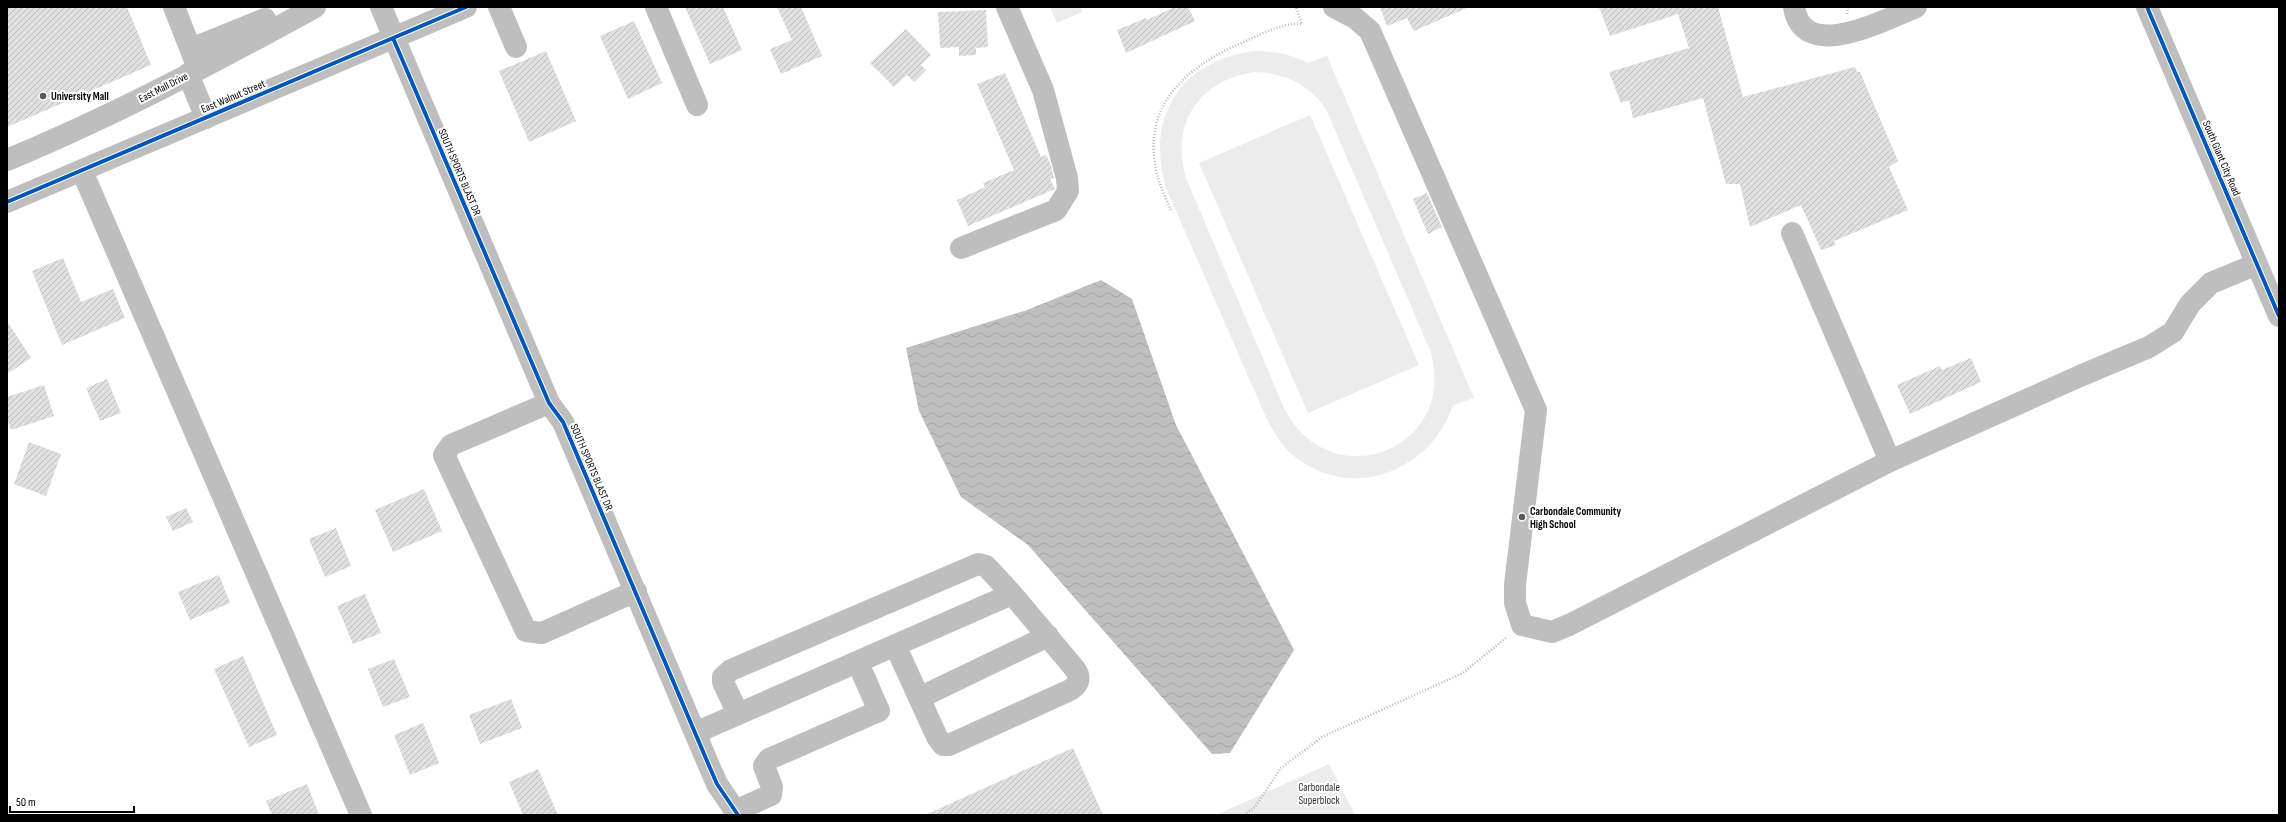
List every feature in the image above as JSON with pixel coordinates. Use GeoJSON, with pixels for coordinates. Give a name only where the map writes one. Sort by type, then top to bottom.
{"type":"FeatureCollection","features":[{"type":"Feature","properties":{"kind":"street"},"geometry":{"type":"LineString","coordinates":[[174,7],[192,64],[206,118]]}},
{"type":"Feature","properties":{"kind":"street"},"geometry":{"type":"LineString","coordinates":[[192,64],[294,7]]}},
{"type":"Feature","properties":{"kind":"street","name":"East Mall Drive"},"geometry":{"type":"LineString","coordinates":[[7,160],[44,145],[192,64],[316,7]]}},
{"type":"Feature","properties":{"kind":"street","name":"SOUTH SPORTS BLAST DR"},"geometry":{"type":"LineString","coordinates":[[381,7],[549,403],[563,422],[717,784],[736,813]]}},
{"type":"Feature","properties":{"kind":"street","name":"East Walnut Street"},"geometry":{"type":"LineString","coordinates":[[7,202],[466,7]]}},
{"type":"Feature","properties":{"kind":"street"},"geometry":{"type":"LineString","coordinates":[[499,7],[516,47]]}},
{"type":"Feature","properties":{"kind":"street"},"geometry":{"type":"LineString","coordinates":[[656,7],[697,105]]}},
{"type":"Feature","properties":{"kind":"street"},"geometry":{"type":"LineString","coordinates":[[961,248],[1056,210],[1068,191],[1067,178],[1043,90],[1007,7]]}},
{"type":"Feature","properties":{"kind":"street"},"geometry":{"type":"LineString","coordinates":[[1334,7],[1356,18],[1370,31],[1536,410],[1515,585],[1515,603],[1522,625],[1552,632],[1569,625],[1890,461],[2080,376],[2149,347],[2173,332],[2190,304],[2211,284],[2257,264]]}},
{"type":"Feature","properties":{"kind":"street"},"geometry":{"type":"LineString","coordinates":[[1794,7],[1799,24],[1816,35],[1845,34],[1883,13],[1916,7]]}},
{"type":"Feature","properties":{"kind":"street","name":"South Giant City Road"},"geometry":{"type":"LineString","coordinates":[[2148,7],[2279,316]]}},
{"type":"Feature","properties":{"kind":"street"},"geometry":{"type":"LineString","coordinates":[[82,171],[361,815]]}},
{"type":"Feature","properties":{"kind":"street"},"geometry":{"type":"LineString","coordinates":[[1792,233],[1890,461]]}},
{"type":"Feature","properties":{"kind":"street"},"geometry":{"type":"LineString","coordinates":[[549,403],[451,445],[444,455],[526,631],[542,634],[636,591]]}},
{"type":"Feature","properties":{"kind":"street"},"geometry":{"type":"LineString","coordinates":[[738,714],[723,682],[723,677],[730,670],[978,564],[986,566],[1012,594],[1079,674],[1076,687],[949,745],[940,743],[918,698],[896,647]]}},
{"type":"Feature","properties":{"kind":"street"},"geometry":{"type":"LineString","coordinates":[[695,732],[896,647],[1012,594]]}},
{"type":"Feature","properties":{"kind":"street"},"geometry":{"type":"LineString","coordinates":[[918,698],[1048,636]]}},
{"type":"Feature","properties":{"kind":"street"},"geometry":{"type":"LineString","coordinates":[[736,813],[771,795],[772,787],[764,766],[769,759],[879,711],[858,663]]}},
{"type":"Feature","properties":{"kind":"path"},"geometry":{"type":"LineString","coordinates":[[1171,210],[1157,174],[1154,153],[1154,134],[1160,114],[1172,91],[1188,73],[1212,56],[1286,24],[1302,24],[1296,7]]}},
{"type":"Feature","properties":{"kind":"path"},"geometry":{"type":"LineString","coordinates":[[1244,815],[1254,807],[1281,768],[1322,737],[1463,673],[1522,625]]}},
{"type":"Feature","properties":{"kind":"green space"},"geometry":{"type":"Polygon","coordinates":[[[1050,7],[1080,7],[1082,12],[1057,23],[1050,7]]]}},
{"type":"Feature","properties":{"kind":"green space"},"geometry":{"type":"Polygon","coordinates":[[[1255,51],[1269,52],[1289,55],[1308,63],[1327,56],[1474,398],[1453,405],[1442,428],[1427,447],[1409,462],[1388,473],[1365,478],[1341,477],[1318,470],[1295,457],[1281,443],[1265,415],[1166,188],[1161,162],[1161,138],[1165,116],[1175,96],[1189,80],[1207,66],[1229,57],[1255,51]],[[1255,72],[1235,77],[1218,84],[1204,95],[1194,107],[1186,122],[1182,139],[1182,158],[1186,178],[1284,408],[1305,436],[1331,452],[1359,456],[1386,451],[1409,436],[1426,414],[1434,385],[1430,350],[1325,107],[1310,92],[1294,81],[1285,77],[1255,72]]]}},
{"type":"Feature","properties":{"kind":"green space"},"geometry":{"type":"Polygon","coordinates":[[[1310,115],[1419,365],[1308,413],[1199,163],[1310,115]]]}},
{"type":"Feature","properties":{"kind":"green space","name":"Carbondale Superblock"},"geometry":{"type":"Polygon","coordinates":[[[1329,764],[1355,815],[1216,815],[1329,764]]]}},
{"type":"Feature","properties":{"kind":"water"},"geometry":{"type":"Polygon","coordinates":[[[1101,280],[1132,299],[1176,425],[1294,650],[1230,753],[1212,754],[1028,545],[961,497],[919,411],[906,348],[1027,310],[1101,280]]]}},
{"type":"Feature","properties":{"kind":"building","name":"University Mall"},"geometry":{"type":"Polygon","coordinates":[[[7,7],[127,7],[151,65],[7,127],[7,7]]]}},
{"type":"Feature","properties":{"kind":"building"},"geometry":{"type":"Polygon","coordinates":[[[685,7],[723,7],[742,50],[710,64],[685,7]]]}},
{"type":"Feature","properties":{"kind":"building"},"geometry":{"type":"Polygon","coordinates":[[[777,7],[801,7],[822,56],[781,74],[770,49],[792,40],[777,7]]]}},
{"type":"Feature","properties":{"kind":"building"},"geometry":{"type":"Polygon","coordinates":[[[1175,7],[1188,7],[1195,21],[1126,53],[1117,30],[1146,18],[1147,20],[1175,7]]]}},
{"type":"Feature","properties":{"kind":"building"},"geometry":{"type":"Polygon","coordinates":[[[1380,7],[1469,7],[1414,31],[1407,18],[1387,26],[1380,7]]]}},
{"type":"Feature","properties":{"kind":"building"},"geometry":{"type":"Polygon","coordinates":[[[1599,7],[1718,7],[1743,97],[1855,67],[1857,72],[1860,72],[1898,161],[1889,167],[1908,210],[1834,241],[1836,245],[1821,250],[1801,205],[1750,227],[1740,184],[1726,184],[1703,98],[1633,118],[1629,100],[1621,103],[1609,72],[1689,48],[1678,14],[1610,36],[1599,7]]]}},
{"type":"Feature","properties":{"kind":"building"},"geometry":{"type":"Polygon","coordinates":[[[986,10],[988,47],[976,48],[976,55],[959,56],[959,47],[940,48],[938,12],[986,10]]]}},
{"type":"Feature","properties":{"kind":"building"},"geometry":{"type":"Polygon","coordinates":[[[634,21],[662,83],[628,99],[600,36],[634,21]]]}},
{"type":"Feature","properties":{"kind":"building"},"geometry":{"type":"Polygon","coordinates":[[[906,29],[931,55],[921,65],[926,70],[914,82],[907,75],[894,87],[870,63],[906,29]]]}},
{"type":"Feature","properties":{"kind":"building"},"geometry":{"type":"Polygon","coordinates":[[[546,51],[576,121],[529,142],[499,71],[546,51]]]}},
{"type":"Feature","properties":{"kind":"building"},"geometry":{"type":"Polygon","coordinates":[[[1005,73],[1041,157],[1046,155],[1051,166],[1054,178],[1050,179],[1055,189],[968,226],[957,200],[985,187],[983,183],[1014,170],[977,84],[1005,73]]]}},
{"type":"Feature","properties":{"kind":"building"},"geometry":{"type":"Polygon","coordinates":[[[1427,193],[1442,227],[1428,234],[1413,199],[1427,193]]]}},
{"type":"Feature","properties":{"kind":"building"},"geometry":{"type":"Polygon","coordinates":[[[63,258],[81,302],[113,289],[125,318],[62,345],[32,271],[63,258]]]}},
{"type":"Feature","properties":{"kind":"building"},"geometry":{"type":"Polygon","coordinates":[[[7,321],[31,358],[7,374],[7,321]]]}},
{"type":"Feature","properties":{"kind":"building"},"geometry":{"type":"Polygon","coordinates":[[[1971,358],[1981,382],[1910,414],[1897,385],[1940,366],[1942,370],[1971,358]]]}},
{"type":"Feature","properties":{"kind":"building"},"geometry":{"type":"Polygon","coordinates":[[[107,379],[121,413],[100,421],[86,388],[107,379]]]}},
{"type":"Feature","properties":{"kind":"building"},"geometry":{"type":"Polygon","coordinates":[[[44,385],[54,416],[11,430],[7,418],[7,397],[44,385]]]}},
{"type":"Feature","properties":{"kind":"building"},"geometry":{"type":"Polygon","coordinates":[[[29,442],[61,454],[46,496],[14,484],[29,442]]]}},
{"type":"Feature","properties":{"kind":"building"},"geometry":{"type":"Polygon","coordinates":[[[424,489],[442,531],[393,552],[375,510],[424,489]]]}},
{"type":"Feature","properties":{"kind":"building"},"geometry":{"type":"Polygon","coordinates":[[[186,508],[193,522],[173,531],[166,517],[186,508]]]}},
{"type":"Feature","properties":{"kind":"building"},"geometry":{"type":"Polygon","coordinates":[[[336,528],[351,566],[325,577],[309,539],[336,528]]]}},
{"type":"Feature","properties":{"kind":"building"},"geometry":{"type":"Polygon","coordinates":[[[219,575],[230,603],[190,620],[178,592],[219,575]]]}},
{"type":"Feature","properties":{"kind":"building"},"geometry":{"type":"Polygon","coordinates":[[[365,594],[381,633],[353,644],[337,606],[365,594]]]}},
{"type":"Feature","properties":{"kind":"building"},"geometry":{"type":"Polygon","coordinates":[[[243,656],[277,735],[249,747],[214,669],[243,656]]]}},
{"type":"Feature","properties":{"kind":"building"},"geometry":{"type":"Polygon","coordinates":[[[394,659],[410,697],[383,707],[368,669],[394,659]]]}},
{"type":"Feature","properties":{"kind":"building"},"geometry":{"type":"Polygon","coordinates":[[[511,699],[522,728],[480,744],[469,715],[511,699]]]}},
{"type":"Feature","properties":{"kind":"building"},"geometry":{"type":"Polygon","coordinates":[[[423,723],[439,763],[410,775],[394,735],[423,723]]]}},
{"type":"Feature","properties":{"kind":"building"},"geometry":{"type":"Polygon","coordinates":[[[1073,748],[1103,815],[925,815],[1073,748]]]}},
{"type":"Feature","properties":{"kind":"building"},"geometry":{"type":"Polygon","coordinates":[[[538,769],[558,815],[523,815],[509,782],[538,769]]]}},
{"type":"Feature","properties":{"kind":"building"},"geometry":{"type":"Polygon","coordinates":[[[307,784],[319,815],[272,815],[266,801],[307,784]]]}},
{"type":"Feature","properties":{"kind":"cycle path"},"geometry":{"type":"LineString","coordinates":[[7,202],[466,7]]}},
{"type":"Feature","properties":{"kind":"cycle path"},"geometry":{"type":"LineString","coordinates":[[2147,7],[2279,316]]}},
{"type":"Feature","properties":{"kind":"cycle path"},"geometry":{"type":"LineString","coordinates":[[393,38],[549,403],[563,422],[717,784],[738,815]]}},
{"type":"Feature","properties":{"kind":"place","name":"University Mall"},"geometry":{"type":"Point","coordinates":[43,96]}},
{"type":"Feature","properties":{"kind":"place","name":"Carbondale Community High School"},"geometry":{"type":"Point","coordinates":[1522,517]}}]}
